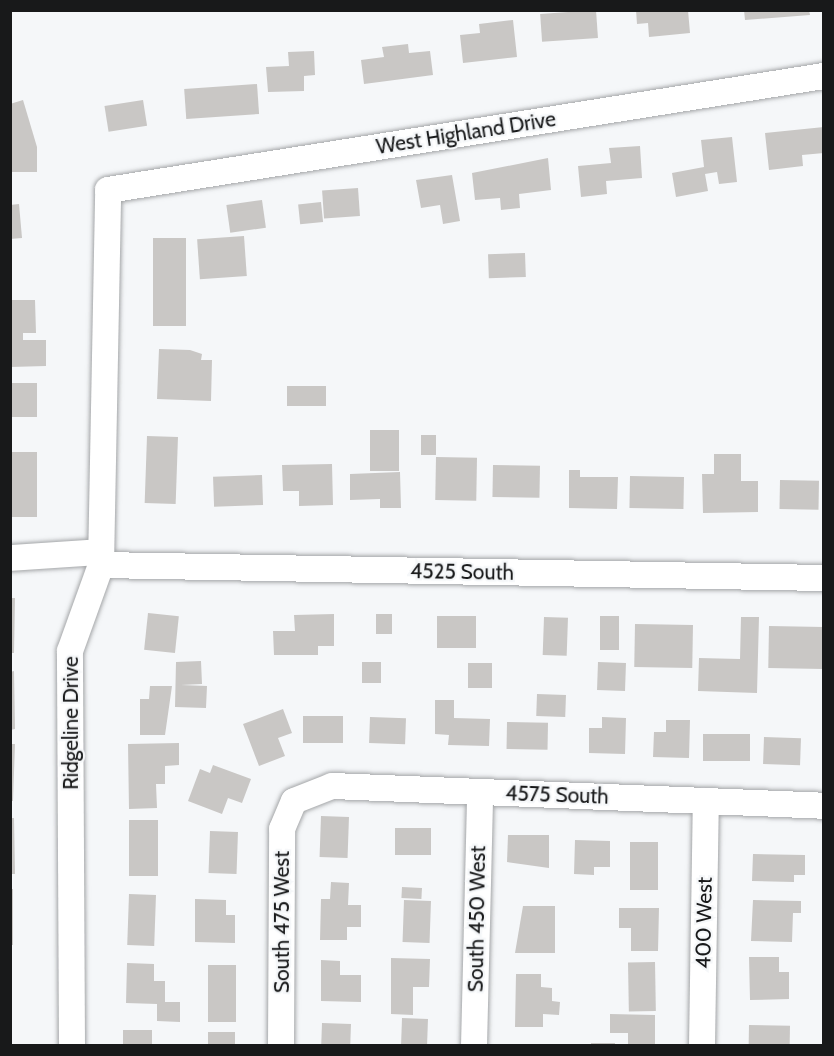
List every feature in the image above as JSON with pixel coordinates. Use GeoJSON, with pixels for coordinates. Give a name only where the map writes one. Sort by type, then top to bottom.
{"type":"FeatureCollection","features":[{"type":"Feature","properties":{"kind":"street","name":"West Highland Drive"},"geometry":{"type":"LineString","coordinates":[[108,190],[824,76]]}},
{"type":"Feature","properties":{"kind":"street","name":"Ridgeline Drive"},"geometry":{"type":"LineString","coordinates":[[72,1046],[70,651],[101,559],[108,190]]}},
{"type":"Feature","properties":{"kind":"street","name":"4525 South"},"geometry":{"type":"LineString","coordinates":[[10,558],[824,578]]}},
{"type":"Feature","properties":{"kind":"street","name":"4575 South"},"geometry":{"type":"LineString","coordinates":[[294,801],[332,786],[824,806]]}},
{"type":"Feature","properties":{"kind":"street","name":"South 450 West"},"geometry":{"type":"LineString","coordinates":[[474,1046],[480,792]]}},
{"type":"Feature","properties":{"kind":"street","name":"South 475 West"},"geometry":{"type":"LineString","coordinates":[[281,1046],[282,829],[294,801]]}},
{"type":"Feature","properties":{"kind":"street","name":"400 West"},"geometry":{"type":"LineString","coordinates":[[702,1046],[706,801]]}},
{"type":"Feature","properties":{"kind":"building"},"geometry":{"type":"Polygon","coordinates":[[[596,10],[598,38],[542,42],[540,14],[596,10]]]}},
{"type":"Feature","properties":{"kind":"building"},"geometry":{"type":"Polygon","coordinates":[[[636,10],[688,10],[690,33],[649,37],[648,23],[637,24],[636,10]]]}},
{"type":"Feature","properties":{"kind":"building"},"geometry":{"type":"Polygon","coordinates":[[[744,10],[809,10],[810,15],[745,20],[744,10]]]}},
{"type":"Feature","properties":{"kind":"building"},"geometry":{"type":"Polygon","coordinates":[[[513,20],[517,57],[463,63],[460,35],[480,33],[479,24],[513,20]]]}},
{"type":"Feature","properties":{"kind":"building"},"geometry":{"type":"Polygon","coordinates":[[[408,44],[409,53],[430,51],[433,75],[364,84],[361,60],[384,57],[382,47],[408,44]]]}},
{"type":"Feature","properties":{"kind":"building"},"geometry":{"type":"Polygon","coordinates":[[[314,51],[315,75],[304,76],[304,91],[268,92],[266,67],[289,66],[288,52],[314,51]]]}},
{"type":"Feature","properties":{"kind":"building"},"geometry":{"type":"Polygon","coordinates":[[[257,84],[259,114],[186,119],[184,89],[257,84]]]}},
{"type":"Feature","properties":{"kind":"building"},"geometry":{"type":"Polygon","coordinates":[[[23,100],[37,147],[37,172],[10,172],[10,104],[23,100]]]}},
{"type":"Feature","properties":{"kind":"building"},"geometry":{"type":"Polygon","coordinates":[[[143,100],[147,126],[109,132],[104,106],[143,100]]]}},
{"type":"Feature","properties":{"kind":"building"},"geometry":{"type":"Polygon","coordinates":[[[824,127],[824,153],[802,155],[803,166],[769,170],[765,133],[824,127]]]}},
{"type":"Feature","properties":{"kind":"building"},"geometry":{"type":"Polygon","coordinates":[[[732,137],[737,182],[719,184],[717,172],[705,174],[708,191],[676,197],[672,173],[704,167],[701,140],[732,137]]]}},
{"type":"Feature","properties":{"kind":"building"},"geometry":{"type":"Polygon","coordinates":[[[640,146],[642,178],[606,181],[607,194],[581,197],[578,166],[611,163],[609,148],[640,146]]]}},
{"type":"Feature","properties":{"kind":"building"},"geometry":{"type":"Polygon","coordinates":[[[548,158],[551,190],[519,194],[520,208],[501,210],[500,198],[475,200],[472,173],[548,158]]]}},
{"type":"Feature","properties":{"kind":"building"},"geometry":{"type":"Polygon","coordinates":[[[452,175],[460,221],[443,224],[440,205],[421,208],[416,180],[452,175]]]}},
{"type":"Feature","properties":{"kind":"building"},"geometry":{"type":"Polygon","coordinates":[[[358,188],[360,216],[324,218],[322,191],[358,188]]]}},
{"type":"Feature","properties":{"kind":"building"},"geometry":{"type":"Polygon","coordinates":[[[262,200],[266,228],[230,233],[226,205],[262,200]]]}},
{"type":"Feature","properties":{"kind":"building"},"geometry":{"type":"Polygon","coordinates":[[[321,202],[323,222],[300,224],[298,204],[321,202]]]}},
{"type":"Feature","properties":{"kind":"building"},"geometry":{"type":"Polygon","coordinates":[[[19,204],[22,238],[10,239],[10,205],[19,204]]]}},
{"type":"Feature","properties":{"kind":"building"},"geometry":{"type":"Polygon","coordinates":[[[244,236],[247,276],[200,279],[197,239],[244,236]]]}},
{"type":"Feature","properties":{"kind":"building"},"geometry":{"type":"Polygon","coordinates":[[[153,238],[186,238],[186,326],[153,326],[153,238]]]}},
{"type":"Feature","properties":{"kind":"building"},"geometry":{"type":"Polygon","coordinates":[[[525,253],[526,277],[489,278],[488,254],[525,253]]]}},
{"type":"Feature","properties":{"kind":"building"},"geometry":{"type":"Polygon","coordinates":[[[10,300],[35,300],[36,333],[23,333],[23,340],[46,340],[46,366],[10,367],[10,300]]]}},
{"type":"Feature","properties":{"kind":"building"},"geometry":{"type":"Polygon","coordinates":[[[159,349],[190,350],[202,354],[201,360],[212,360],[211,401],[157,399],[159,349]]]}},
{"type":"Feature","properties":{"kind":"building"},"geometry":{"type":"Polygon","coordinates":[[[10,383],[37,383],[37,417],[10,417],[10,383]]]}},
{"type":"Feature","properties":{"kind":"building"},"geometry":{"type":"Polygon","coordinates":[[[287,386],[326,386],[326,406],[287,406],[287,386]]]}},
{"type":"Feature","properties":{"kind":"building"},"geometry":{"type":"Polygon","coordinates":[[[370,430],[399,430],[399,471],[370,471],[370,430]]]}},
{"type":"Feature","properties":{"kind":"building"},"geometry":{"type":"Polygon","coordinates":[[[421,435],[436,435],[436,455],[421,455],[421,435]]]}},
{"type":"Feature","properties":{"kind":"building"},"geometry":{"type":"Polygon","coordinates":[[[147,436],[178,437],[176,504],[145,503],[147,436]]]}},
{"type":"Feature","properties":{"kind":"building"},"geometry":{"type":"Polygon","coordinates":[[[10,452],[37,452],[37,517],[10,517],[10,452]]]}},
{"type":"Feature","properties":{"kind":"building"},"geometry":{"type":"Polygon","coordinates":[[[714,454],[741,454],[741,481],[758,481],[758,512],[703,513],[702,474],[714,474],[714,454]]]}},
{"type":"Feature","properties":{"kind":"building"},"geometry":{"type":"Polygon","coordinates":[[[436,457],[477,458],[476,501],[435,500],[436,457]]]}},
{"type":"Feature","properties":{"kind":"building"},"geometry":{"type":"Polygon","coordinates":[[[332,464],[333,505],[299,506],[299,491],[283,491],[282,465],[332,464]]]}},
{"type":"Feature","properties":{"kind":"building"},"geometry":{"type":"Polygon","coordinates":[[[493,465],[540,466],[539,498],[492,497],[493,465]]]}},
{"type":"Feature","properties":{"kind":"building"},"geometry":{"type":"Polygon","coordinates":[[[569,470],[580,470],[580,477],[618,477],[617,509],[569,508],[569,470]]]}},
{"type":"Feature","properties":{"kind":"building"},"geometry":{"type":"Polygon","coordinates":[[[400,472],[401,508],[380,508],[380,499],[350,500],[350,474],[400,472]]]}},
{"type":"Feature","properties":{"kind":"building"},"geometry":{"type":"Polygon","coordinates":[[[262,475],[263,505],[214,507],[213,477],[262,475]]]}},
{"type":"Feature","properties":{"kind":"building"},"geometry":{"type":"Polygon","coordinates":[[[630,476],[684,477],[683,509],[629,508],[630,476]]]}},
{"type":"Feature","properties":{"kind":"building"},"geometry":{"type":"Polygon","coordinates":[[[780,480],[819,481],[818,510],[779,509],[780,480]]]}},
{"type":"Feature","properties":{"kind":"building"},"geometry":{"type":"Polygon","coordinates":[[[10,598],[15,598],[14,653],[10,653],[10,598]]]}},
{"type":"Feature","properties":{"kind":"building"},"geometry":{"type":"Polygon","coordinates":[[[148,613],[179,616],[175,653],[144,650],[148,613]]]}},
{"type":"Feature","properties":{"kind":"building"},"geometry":{"type":"Polygon","coordinates":[[[334,614],[334,646],[318,646],[318,655],[274,655],[273,631],[295,631],[294,615],[334,614]]]}},
{"type":"Feature","properties":{"kind":"building"},"geometry":{"type":"Polygon","coordinates":[[[376,614],[392,614],[392,634],[376,634],[376,614]]]}},
{"type":"Feature","properties":{"kind":"building"},"geometry":{"type":"Polygon","coordinates":[[[437,616],[476,616],[476,648],[437,648],[437,616]]]}},
{"type":"Feature","properties":{"kind":"building"},"geometry":{"type":"Polygon","coordinates":[[[600,616],[619,616],[619,650],[600,650],[600,616]]]}},
{"type":"Feature","properties":{"kind":"building"},"geometry":{"type":"Polygon","coordinates":[[[544,617],[568,618],[567,656],[543,655],[544,617]]]}},
{"type":"Feature","properties":{"kind":"building"},"geometry":{"type":"Polygon","coordinates":[[[741,617],[759,617],[757,693],[698,691],[699,658],[740,659],[741,617]]]}},
{"type":"Feature","properties":{"kind":"building"},"geometry":{"type":"Polygon","coordinates":[[[635,624],[693,625],[692,668],[634,667],[635,624]]]}},
{"type":"Feature","properties":{"kind":"building"},"geometry":{"type":"Polygon","coordinates":[[[769,626],[824,627],[823,669],[768,668],[769,626]]]}},
{"type":"Feature","properties":{"kind":"building"},"geometry":{"type":"Polygon","coordinates":[[[201,661],[202,684],[181,685],[207,686],[206,708],[175,707],[176,662],[201,661]]]}},
{"type":"Feature","properties":{"kind":"building"},"geometry":{"type":"Polygon","coordinates":[[[362,662],[381,662],[381,683],[362,683],[362,662]]]}},
{"type":"Feature","properties":{"kind":"building"},"geometry":{"type":"Polygon","coordinates":[[[598,662],[626,663],[625,691],[597,690],[598,662]]]}},
{"type":"Feature","properties":{"kind":"building"},"geometry":{"type":"Polygon","coordinates":[[[468,663],[492,663],[492,688],[468,688],[468,663]]]}},
{"type":"Feature","properties":{"kind":"building"},"geometry":{"type":"Polygon","coordinates":[[[14,671],[15,729],[10,730],[10,672],[14,671]]]}},
{"type":"Feature","properties":{"kind":"building"},"geometry":{"type":"Polygon","coordinates":[[[150,686],[172,686],[165,735],[140,735],[140,699],[149,699],[150,686]]]}},
{"type":"Feature","properties":{"kind":"building"},"geometry":{"type":"Polygon","coordinates":[[[537,694],[566,695],[565,717],[536,716],[537,694]]]}},
{"type":"Feature","properties":{"kind":"building"},"geometry":{"type":"Polygon","coordinates":[[[435,700],[454,700],[454,718],[490,719],[489,746],[448,745],[449,735],[435,734],[435,700]]]}},
{"type":"Feature","properties":{"kind":"building"},"geometry":{"type":"Polygon","coordinates":[[[283,709],[292,733],[278,738],[285,756],[259,766],[243,724],[283,709]]]}},
{"type":"Feature","properties":{"kind":"building"},"geometry":{"type":"Polygon","coordinates":[[[303,716],[343,716],[343,743],[303,743],[303,716]]]}},
{"type":"Feature","properties":{"kind":"building"},"geometry":{"type":"Polygon","coordinates":[[[370,717],[406,718],[405,744],[369,743],[370,717]]]}},
{"type":"Feature","properties":{"kind":"building"},"geometry":{"type":"Polygon","coordinates":[[[602,717],[626,718],[625,754],[589,753],[589,728],[602,728],[602,717]]]}},
{"type":"Feature","properties":{"kind":"building"},"geometry":{"type":"Polygon","coordinates":[[[666,720],[690,720],[689,758],[653,757],[654,732],[666,732],[666,720]]]}},
{"type":"Feature","properties":{"kind":"building"},"geometry":{"type":"Polygon","coordinates":[[[507,722],[548,723],[548,750],[507,749],[507,722]]]}},
{"type":"Feature","properties":{"kind":"building"},"geometry":{"type":"Polygon","coordinates":[[[703,734],[750,734],[750,761],[703,761],[703,734]]]}},
{"type":"Feature","properties":{"kind":"building"},"geometry":{"type":"Polygon","coordinates":[[[764,737],[801,738],[800,765],[763,764],[764,737]]]}},
{"type":"Feature","properties":{"kind":"building"},"geometry":{"type":"Polygon","coordinates":[[[179,743],[179,765],[165,766],[165,784],[156,784],[157,808],[129,809],[128,744],[179,743]]]}},
{"type":"Feature","properties":{"kind":"building"},"geometry":{"type":"Polygon","coordinates":[[[10,744],[15,744],[13,801],[10,801],[10,744]]]}},
{"type":"Feature","properties":{"kind":"building"},"geometry":{"type":"Polygon","coordinates":[[[213,765],[251,779],[242,803],[228,798],[222,814],[188,801],[200,769],[210,773],[213,765]]]}},
{"type":"Feature","properties":{"kind":"building"},"geometry":{"type":"Polygon","coordinates":[[[321,816],[349,817],[348,858],[320,857],[321,816]]]}},
{"type":"Feature","properties":{"kind":"building"},"geometry":{"type":"Polygon","coordinates":[[[10,818],[14,818],[15,874],[10,874],[10,818]]]}},
{"type":"Feature","properties":{"kind":"building"},"geometry":{"type":"Polygon","coordinates":[[[129,820],[158,820],[158,876],[129,876],[129,820]]]}},
{"type":"Feature","properties":{"kind":"building"},"geometry":{"type":"Polygon","coordinates":[[[395,828],[431,828],[431,855],[395,855],[395,828]]]}},
{"type":"Feature","properties":{"kind":"building"},"geometry":{"type":"Polygon","coordinates":[[[210,831],[238,832],[237,874],[209,873],[210,831]]]}},
{"type":"Feature","properties":{"kind":"building"},"geometry":{"type":"Polygon","coordinates":[[[508,835],[549,835],[549,868],[507,862],[508,835]]]}},
{"type":"Feature","properties":{"kind":"building"},"geometry":{"type":"Polygon","coordinates":[[[575,840],[610,841],[610,867],[594,867],[594,875],[574,874],[575,840]]]}},
{"type":"Feature","properties":{"kind":"building"},"geometry":{"type":"Polygon","coordinates":[[[630,842],[658,842],[658,890],[630,890],[630,842]]]}},
{"type":"Feature","properties":{"kind":"building"},"geometry":{"type":"Polygon","coordinates":[[[753,854],[805,855],[805,875],[794,875],[794,882],[752,881],[753,854]]]}},
{"type":"Feature","properties":{"kind":"building"},"geometry":{"type":"Polygon","coordinates":[[[331,882],[349,883],[348,905],[361,905],[361,927],[347,927],[347,940],[320,940],[321,899],[330,899],[331,882]]]}},
{"type":"Feature","properties":{"kind":"building"},"geometry":{"type":"Polygon","coordinates":[[[402,887],[422,888],[421,899],[401,898],[402,887]]]}},
{"type":"Feature","properties":{"kind":"building"},"geometry":{"type":"Polygon","coordinates":[[[10,889],[13,889],[13,945],[10,945],[10,889]]]}},
{"type":"Feature","properties":{"kind":"building"},"geometry":{"type":"Polygon","coordinates":[[[129,894],[156,895],[154,946],[127,945],[129,894]]]}},
{"type":"Feature","properties":{"kind":"building"},"geometry":{"type":"Polygon","coordinates":[[[195,899],[226,900],[226,915],[235,915],[235,943],[195,942],[195,899]]]}},
{"type":"Feature","properties":{"kind":"building"},"geometry":{"type":"Polygon","coordinates":[[[404,900],[431,901],[430,943],[403,942],[404,900]]]}},
{"type":"Feature","properties":{"kind":"building"},"geometry":{"type":"Polygon","coordinates":[[[753,900],[801,901],[801,913],[793,913],[792,942],[751,941],[753,900]]]}},
{"type":"Feature","properties":{"kind":"building"},"geometry":{"type":"Polygon","coordinates":[[[523,906],[555,906],[555,953],[515,953],[523,906]]]}},
{"type":"Feature","properties":{"kind":"building"},"geometry":{"type":"Polygon","coordinates":[[[619,908],[659,908],[658,951],[631,951],[631,928],[619,928],[619,908]]]}},
{"type":"Feature","properties":{"kind":"building"},"geometry":{"type":"Polygon","coordinates":[[[749,957],[779,957],[779,972],[789,972],[789,999],[750,1000],[749,957]]]}},
{"type":"Feature","properties":{"kind":"building"},"geometry":{"type":"Polygon","coordinates":[[[391,958],[430,959],[429,987],[413,987],[413,1015],[391,1014],[391,958]]]}},
{"type":"Feature","properties":{"kind":"building"},"geometry":{"type":"Polygon","coordinates":[[[321,960],[340,961],[340,975],[361,975],[361,1002],[321,1001],[321,960]]]}},
{"type":"Feature","properties":{"kind":"building"},"geometry":{"type":"Polygon","coordinates":[[[628,962],[655,962],[656,1011],[629,1011],[628,962]]]}},
{"type":"Feature","properties":{"kind":"building"},"geometry":{"type":"Polygon","coordinates":[[[127,963],[154,964],[154,981],[165,981],[165,1002],[180,1002],[180,1022],[157,1021],[157,1004],[126,1003],[127,963]]]}},
{"type":"Feature","properties":{"kind":"building"},"geometry":{"type":"Polygon","coordinates":[[[208,965],[236,965],[236,1022],[208,1022],[208,965]]]}},
{"type":"Feature","properties":{"kind":"building"},"geometry":{"type":"Polygon","coordinates":[[[516,974],[541,974],[541,987],[552,988],[552,1001],[560,1002],[559,1015],[543,1014],[543,1027],[515,1027],[516,974]]]}},
{"type":"Feature","properties":{"kind":"building"},"geometry":{"type":"Polygon","coordinates":[[[610,1014],[655,1015],[655,1046],[628,1046],[628,1033],[610,1033],[610,1014]]]}},
{"type":"Feature","properties":{"kind":"building"},"geometry":{"type":"Polygon","coordinates":[[[402,1018],[428,1019],[427,1046],[401,1046],[402,1018]]]}},
{"type":"Feature","properties":{"kind":"building"},"geometry":{"type":"Polygon","coordinates":[[[322,1023],[351,1024],[350,1046],[321,1046],[322,1023]]]}},
{"type":"Feature","properties":{"kind":"building"},"geometry":{"type":"Polygon","coordinates":[[[749,1025],[790,1026],[790,1046],[749,1046],[749,1025]]]}},
{"type":"Feature","properties":{"kind":"building"},"geometry":{"type":"Polygon","coordinates":[[[123,1030],[152,1030],[152,1046],[123,1046],[123,1030]]]}},
{"type":"Feature","properties":{"kind":"building"},"geometry":{"type":"Polygon","coordinates":[[[208,1032],[235,1032],[235,1046],[208,1046],[208,1032]]]}},
{"type":"Feature","properties":{"kind":"building"},"geometry":{"type":"Polygon","coordinates":[[[591,1043],[615,1043],[615,1046],[591,1046],[591,1043]]]}}]}
